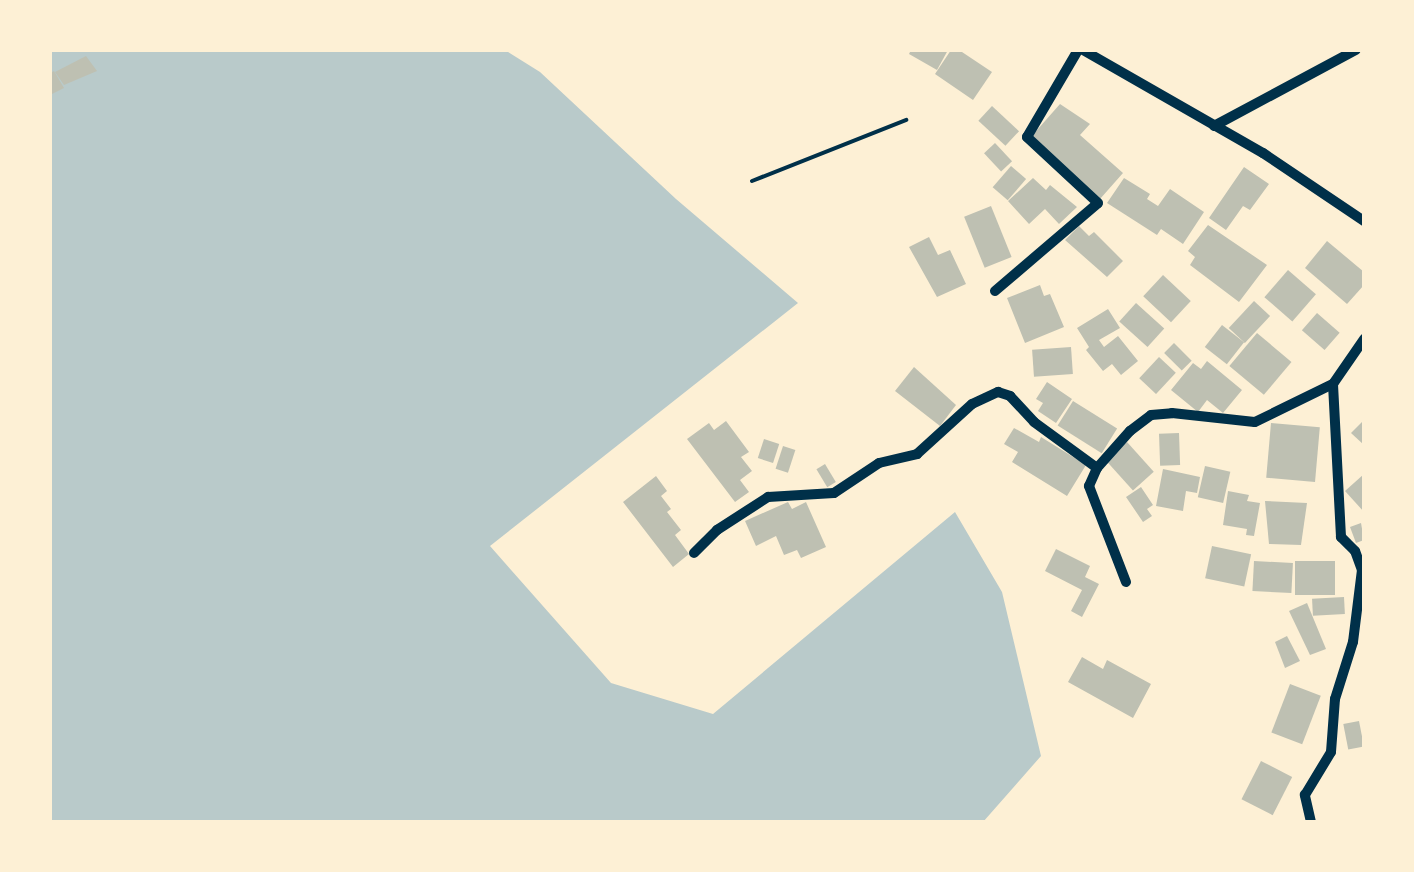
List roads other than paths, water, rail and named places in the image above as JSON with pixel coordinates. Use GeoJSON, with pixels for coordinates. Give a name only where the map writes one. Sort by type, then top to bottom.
{"type":"FeatureCollection","features":[{"type":"Feature","properties":{"kind":"street"},"geometry":{"type":"LineString","coordinates":[[995,291],[1098,203],[1027,137],[1080,50],[1214,126],[1364,220]]}},
{"type":"Feature","properties":{"kind":"street"},"geometry":{"type":"LineString","coordinates":[[1214,126],[1356,50]]}},
{"type":"Feature","properties":{"kind":"street"},"geometry":{"type":"LineString","coordinates":[[1126,582],[1089,486],[1097,468],[1151,415],[1172,413],[1255,422],[1333,384],[1364,339]]}},
{"type":"Feature","properties":{"kind":"street"},"geometry":{"type":"LineString","coordinates":[[1311,822],[1304,795],[1331,752],[1335,699],[1353,642],[1362,570],[1355,550],[1341,538],[1333,384]]}},
{"type":"Feature","properties":{"kind":"street"},"geometry":{"type":"LineString","coordinates":[[694,553],[752,504],[768,497],[834,493],[879,464],[917,454],[972,404],[998,392],[1010,396],[1034,422],[1097,468]]}}]}
